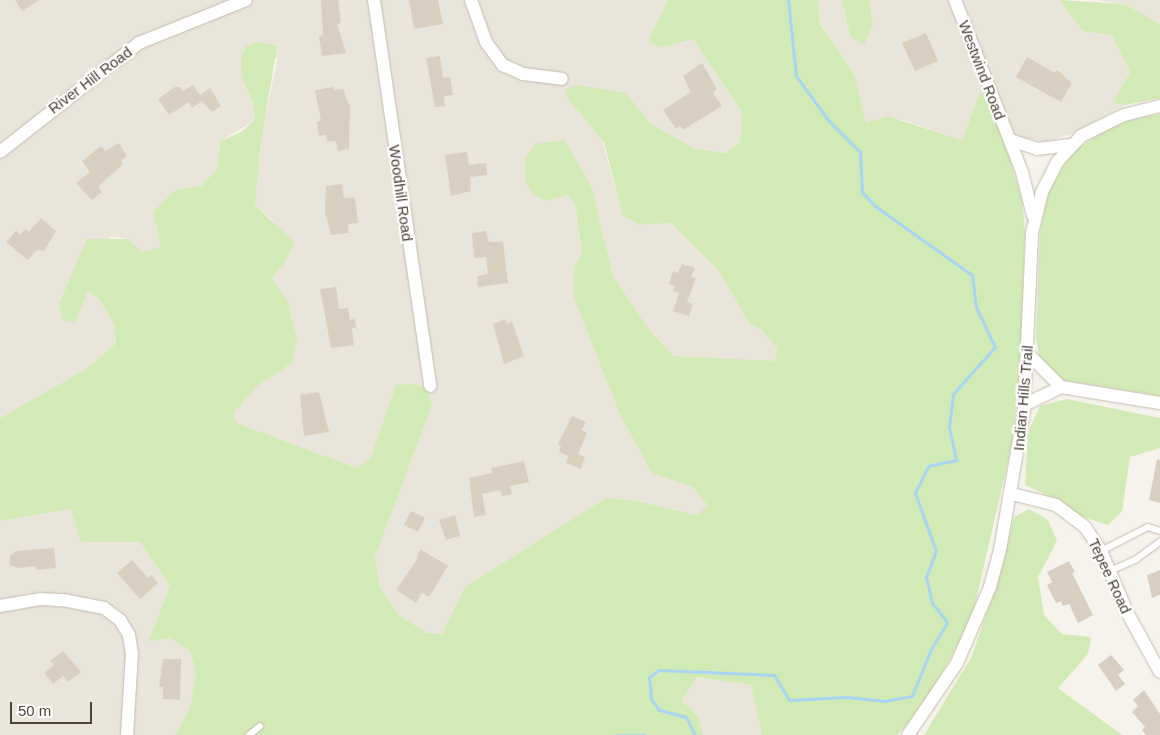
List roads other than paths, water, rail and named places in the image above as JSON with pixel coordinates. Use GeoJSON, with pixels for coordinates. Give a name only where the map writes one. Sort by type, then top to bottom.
{"type":"FeatureCollection","features":[{"type":"Feature","properties":{"kind":"street","name":"River Hill Road"},"geometry":{"type":"LineString","coordinates":[[0,152],[139,43],[246,0]]}},
{"type":"Feature","properties":{"kind":"street","name":"Woodhill Road"},"geometry":{"type":"LineString","coordinates":[[374,0],[430,386]]}},
{"type":"Feature","properties":{"kind":"street"},"geometry":{"type":"LineString","coordinates":[[470,0],[486,42],[503,65],[523,74],[562,79]]}},
{"type":"Feature","properties":{"kind":"street","name":"Westwind Road"},"geometry":{"type":"LineString","coordinates":[[955,0],[1010,140],[1034,220]]}},
{"type":"Feature","properties":{"kind":"street","name":"Indian Hills Trail"},"geometry":{"type":"LineString","coordinates":[[908,735],[942,690],[974,629],[992,578],[1012,494],[1024,405],[1034,220],[1049,175],[1071,145],[1104,123],[1160,106]]}},
{"type":"Feature","properties":{"kind":"street"},"geometry":{"type":"LineString","coordinates":[[1010,140],[1037,149],[1071,145]]}},
{"type":"Feature","properties":{"kind":"street"},"geometry":{"type":"LineString","coordinates":[[1028,354],[1061,387]]}},
{"type":"Feature","properties":{"kind":"street"},"geometry":{"type":"LineString","coordinates":[[1024,405],[1061,387],[1160,403]]}},
{"type":"Feature","properties":{"kind":"street","name":"Tepee Road"},"geometry":{"type":"LineString","coordinates":[[1012,494],[1064,509],[1085,527],[1101,551],[1128,614],[1160,672]]}},
{"type":"Feature","properties":{"kind":"street"},"geometry":{"type":"LineString","coordinates":[[0,606],[41,599],[64,600],[104,608],[120,620],[129,635],[132,653],[127,735]]}},
{"type":"Feature","properties":{"kind":"lane"},"geometry":{"type":"LineString","coordinates":[[1101,551],[1148,527],[1160,531]]}},
{"type":"Feature","properties":{"kind":"lane"},"geometry":{"type":"LineString","coordinates":[[1110,571],[1160,542]]}},
{"type":"Feature","properties":{"kind":"lane"},"geometry":{"type":"LineString","coordinates":[[249,735],[260,726]]}},
{"type":"Feature","properties":{"kind":"waterway"},"geometry":{"type":"LineString","coordinates":[[695,735],[686,717],[659,710],[651,699],[649,677],[659,670],[774,675],[789,700],[847,697],[884,701],[912,696],[931,649],[947,622],[932,603],[926,577],[936,551],[915,493],[928,466],[956,460],[949,427],[953,394],[995,347],[976,307],[972,275],[875,206],[862,192],[860,152],[829,121],[796,76],[788,0]]}},
{"type":"Feature","properties":{"kind":"waterway"},"geometry":{"type":"LineString","coordinates":[[616,735],[645,735]]}}]}
